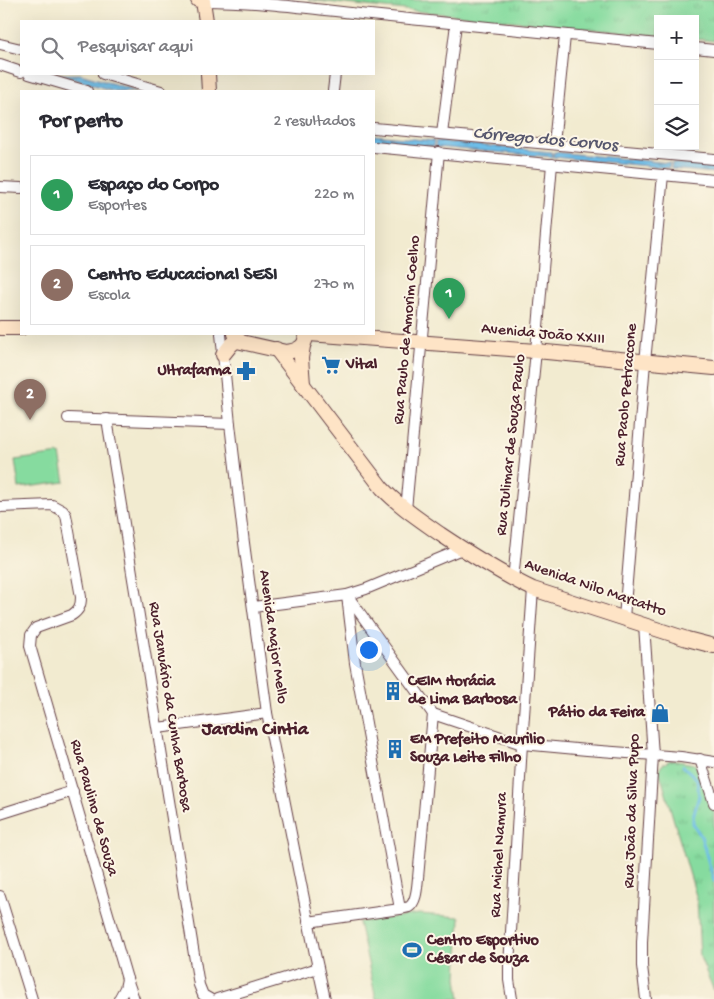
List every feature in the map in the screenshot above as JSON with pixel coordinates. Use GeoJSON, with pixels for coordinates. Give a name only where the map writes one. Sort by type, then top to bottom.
{"type":"FeatureCollection","features":[{"type":"Feature","properties":{"kind":"street"},"geometry":{"type":"LineString","coordinates":[[206,20],[200,1],[256,3],[342,17],[456,24],[654,44]]}},
{"type":"Feature","properties":{"kind":"street"},"geometry":{"type":"LineString","coordinates":[[442,134],[456,24]]}},
{"type":"Feature","properties":{"kind":"street"},"geometry":{"type":"LineString","coordinates":[[554,144],[565,36]]}},
{"type":"Feature","properties":{"kind":"street"},"geometry":{"type":"LineString","coordinates":[[0,44],[20,49]]}},
{"type":"Feature","properties":{"kind":"street"},"geometry":{"type":"LineString","coordinates":[[699,48],[714,50]]}},
{"type":"Feature","properties":{"kind":"street"},"geometry":{"type":"LineString","coordinates":[[0,65],[20,72]]}},
{"type":"Feature","properties":{"kind":"street"},"geometry":{"type":"LineString","coordinates":[[32,75],[84,90]]}},
{"type":"Feature","properties":{"kind":"street"},"geometry":{"type":"LineString","coordinates":[[106,75],[158,90]]}},
{"type":"Feature","properties":{"kind":"street"},"geometry":{"type":"LineString","coordinates":[[208,75],[209,90]]}},
{"type":"Feature","properties":{"kind":"street"},"geometry":{"type":"LineString","coordinates":[[333,90],[335,75]]}},
{"type":"Feature","properties":{"kind":"street"},"geometry":{"type":"LineString","coordinates":[[375,128],[554,144],[654,149]]}},
{"type":"Feature","properties":{"kind":"street"},"geometry":{"type":"LineString","coordinates":[[375,147],[714,180]]}},
{"type":"Feature","properties":{"kind":"street"},"geometry":{"type":"LineString","coordinates":[[665,150],[714,159]]}},
{"type":"Feature","properties":{"kind":"street","name":"Rua Paulo de Amorim Coelho"},"geometry":{"type":"LineString","coordinates":[[406,510],[439,152]]}},
{"type":"Feature","properties":{"kind":"street","name":"Rua Julimar de Souza Paulo"},"geometry":{"type":"LineString","coordinates":[[513,580],[536,351],[552,164]]}},
{"type":"Feature","properties":{"kind":"street","name":"Rua Paolo Petraccone"},"geometry":{"type":"LineString","coordinates":[[624,618],[645,362],[663,175]]}},
{"type":"Feature","properties":{"kind":"street"},"geometry":{"type":"LineString","coordinates":[[0,187],[20,188]]}},
{"type":"Feature","properties":{"kind":"street"},"geometry":{"type":"LineString","coordinates":[[0,328],[20,328]]}},
{"type":"Feature","properties":{"kind":"street","name":"Avenida Major Mello"},"geometry":{"type":"LineString","coordinates":[[221,335],[244,543],[267,713],[325,999]]}},
{"type":"Feature","properties":{"kind":"street"},"geometry":{"type":"LineString","coordinates":[[223,355],[236,336]]}},
{"type":"Feature","properties":{"kind":"street","name":"Avenida João XXIII"},"geometry":{"type":"LineString","coordinates":[[236,336],[246,343],[286,352],[293,352],[306,338],[422,343],[536,351],[714,368]]}},
{"type":"Feature","properties":{"kind":"street"},"geometry":{"type":"LineString","coordinates":[[303,384],[301,358],[306,338]]}},
{"type":"Feature","properties":{"kind":"street","name":"Avenida Nilo Marcatto"},"geometry":{"type":"LineString","coordinates":[[276,349],[392,499],[462,549],[513,580],[533,589],[714,646]]}},
{"type":"Feature","properties":{"kind":"street"},"geometry":{"type":"LineString","coordinates":[[68,418],[230,424]]}},
{"type":"Feature","properties":{"kind":"street","name":"Rua Januário da Cunha Barbosa"},"geometry":{"type":"LineString","coordinates":[[107,419],[199,985],[203,994],[212,999]]}},
{"type":"Feature","properties":{"kind":"street","name":"Rua Paulino de Souza"},"geometry":{"type":"LineString","coordinates":[[0,507],[52,505],[64,511],[66,515],[82,597],[81,605],[72,615],[36,628],[31,635],[30,646],[134,999]]}},
{"type":"Feature","properties":{"kind":"street"},"geometry":{"type":"LineString","coordinates":[[253,607],[347,596],[462,549]]}},
{"type":"Feature","properties":{"kind":"street","name":"Rua Michel Namura"},"geometry":{"type":"LineString","coordinates":[[512,999],[509,966],[533,589]]}},
{"type":"Feature","properties":{"kind":"street"},"geometry":{"type":"LineString","coordinates":[[347,596],[433,714],[522,744],[700,759],[714,762]]}},
{"type":"Feature","properties":{"kind":"street"},"geometry":{"type":"LineString","coordinates":[[347,596],[355,663],[400,909]]}},
{"type":"Feature","properties":{"kind":"street","name":"Rua João da Silva Pupo"},"geometry":{"type":"LineString","coordinates":[[644,625],[652,755],[642,942],[642,966],[646,999]]}},
{"type":"Feature","properties":{"kind":"street"},"geometry":{"type":"LineString","coordinates":[[158,728],[267,713]]}},
{"type":"Feature","properties":{"kind":"street"},"geometry":{"type":"LineString","coordinates":[[308,922],[400,909],[413,903],[416,891],[433,714]]}},
{"type":"Feature","properties":{"kind":"street"},"geometry":{"type":"LineString","coordinates":[[700,759],[714,803]]}},
{"type":"Feature","properties":{"kind":"street"},"geometry":{"type":"LineString","coordinates":[[0,814],[73,791]]}},
{"type":"Feature","properties":{"kind":"street"},"geometry":{"type":"LineString","coordinates":[[0,896],[32,999]]}},
{"type":"Feature","properties":{"kind":"street"},"geometry":{"type":"LineString","coordinates":[[212,999],[318,968]]}},
{"type":"Feature","properties":{"kind":"street"},"geometry":{"type":"LineString","coordinates":[[119,999],[127,979]]}},
{"type":"Feature","properties":{"kind":"green space"},"geometry":{"type":"Polygon","coordinates":[[[308,0],[714,0],[714,41],[699,39],[699,15],[654,15],[654,36],[308,0]]]}},
{"type":"Feature","properties":{"kind":"green space"},"geometry":{"type":"Polygon","coordinates":[[[60,454],[65,482],[19,488],[15,460],[60,454]]]}},
{"type":"Feature","properties":{"kind":"green space"},"geometry":{"type":"Polygon","coordinates":[[[670,760],[695,764],[706,786],[714,812],[714,991],[700,957],[697,899],[659,770],[662,765],[670,760]]]}},
{"type":"Feature","properties":{"kind":"green space","name":"Centro Esportivo César de Souza"},"geometry":{"type":"Polygon","coordinates":[[[419,914],[460,917],[457,978],[460,999],[376,999],[359,922],[419,914]]]}},
{"type":"Feature","properties":{"kind":"water"},"geometry":{"type":"Polygon","coordinates":[[[60,75],[83,75],[135,90],[111,90],[60,75]]]}},
{"type":"Feature","properties":{"kind":"water"},"geometry":{"type":"Polygon","coordinates":[[[375,135],[434,141],[433,147],[375,141],[375,135]]]}},
{"type":"Feature","properties":{"kind":"water"},"geometry":{"type":"Polygon","coordinates":[[[436,141],[552,152],[552,157],[435,147],[436,141]]]}},
{"type":"Feature","properties":{"kind":"water"},"geometry":{"type":"Polygon","coordinates":[[[554,152],[670,163],[669,168],[553,157],[554,152]]]}},
{"type":"Feature","properties":{"kind":"water"},"geometry":{"type":"Polygon","coordinates":[[[672,163],[714,167],[714,173],[671,169],[672,163]]]}},
{"type":"Feature","properties":{"kind":"waterway"},"geometry":{"type":"LineString","coordinates":[[683,766],[697,779],[699,796],[693,824],[701,836],[714,881]]}},
{"type":"Feature","properties":{"kind":"place","name":"Espaço do Corpo"},"geometry":{"type":"Point","coordinates":[449,319]}},
{"type":"Feature","properties":{"kind":"place","name":"Vital"},"geometry":{"type":"Point","coordinates":[331,365]}},
{"type":"Feature","properties":{"kind":"place","name":"Ultrafarma"},"geometry":{"type":"Point","coordinates":[246,371]}},
{"type":"Feature","properties":{"kind":"place","name":"Centro Educacional SESI"},"geometry":{"type":"Point","coordinates":[30,420]}},
{"type":"Feature","properties":{"kind":"place","name":"CEIM Horácia de Lima Barbosa"},"geometry":{"type":"Point","coordinates":[393,691]}},
{"type":"Feature","properties":{"kind":"place","name":"Pátio da Feira"},"geometry":{"type":"Point","coordinates":[660,713]}},
{"type":"Feature","properties":{"kind":"place","name":"EM Prefeito Maurilio Souza Leite Filho"},"geometry":{"type":"Point","coordinates":[395,749]}},
{"type":"Feature","properties":{"kind":"place","name":"Centro Esportivo César de Souza"},"geometry":{"type":"Point","coordinates":[412,950]}},
{"type":"Feature","properties":{"kind":"district","name":"Jardim Cintia"},"geometry":{"type":"Point","coordinates":[255,730]}},
{"type":"Feature","properties":{"kind":"water label","name":"Córrego dos Corvos"},"geometry":{"type":"Point","coordinates":[545,140]}}]}
